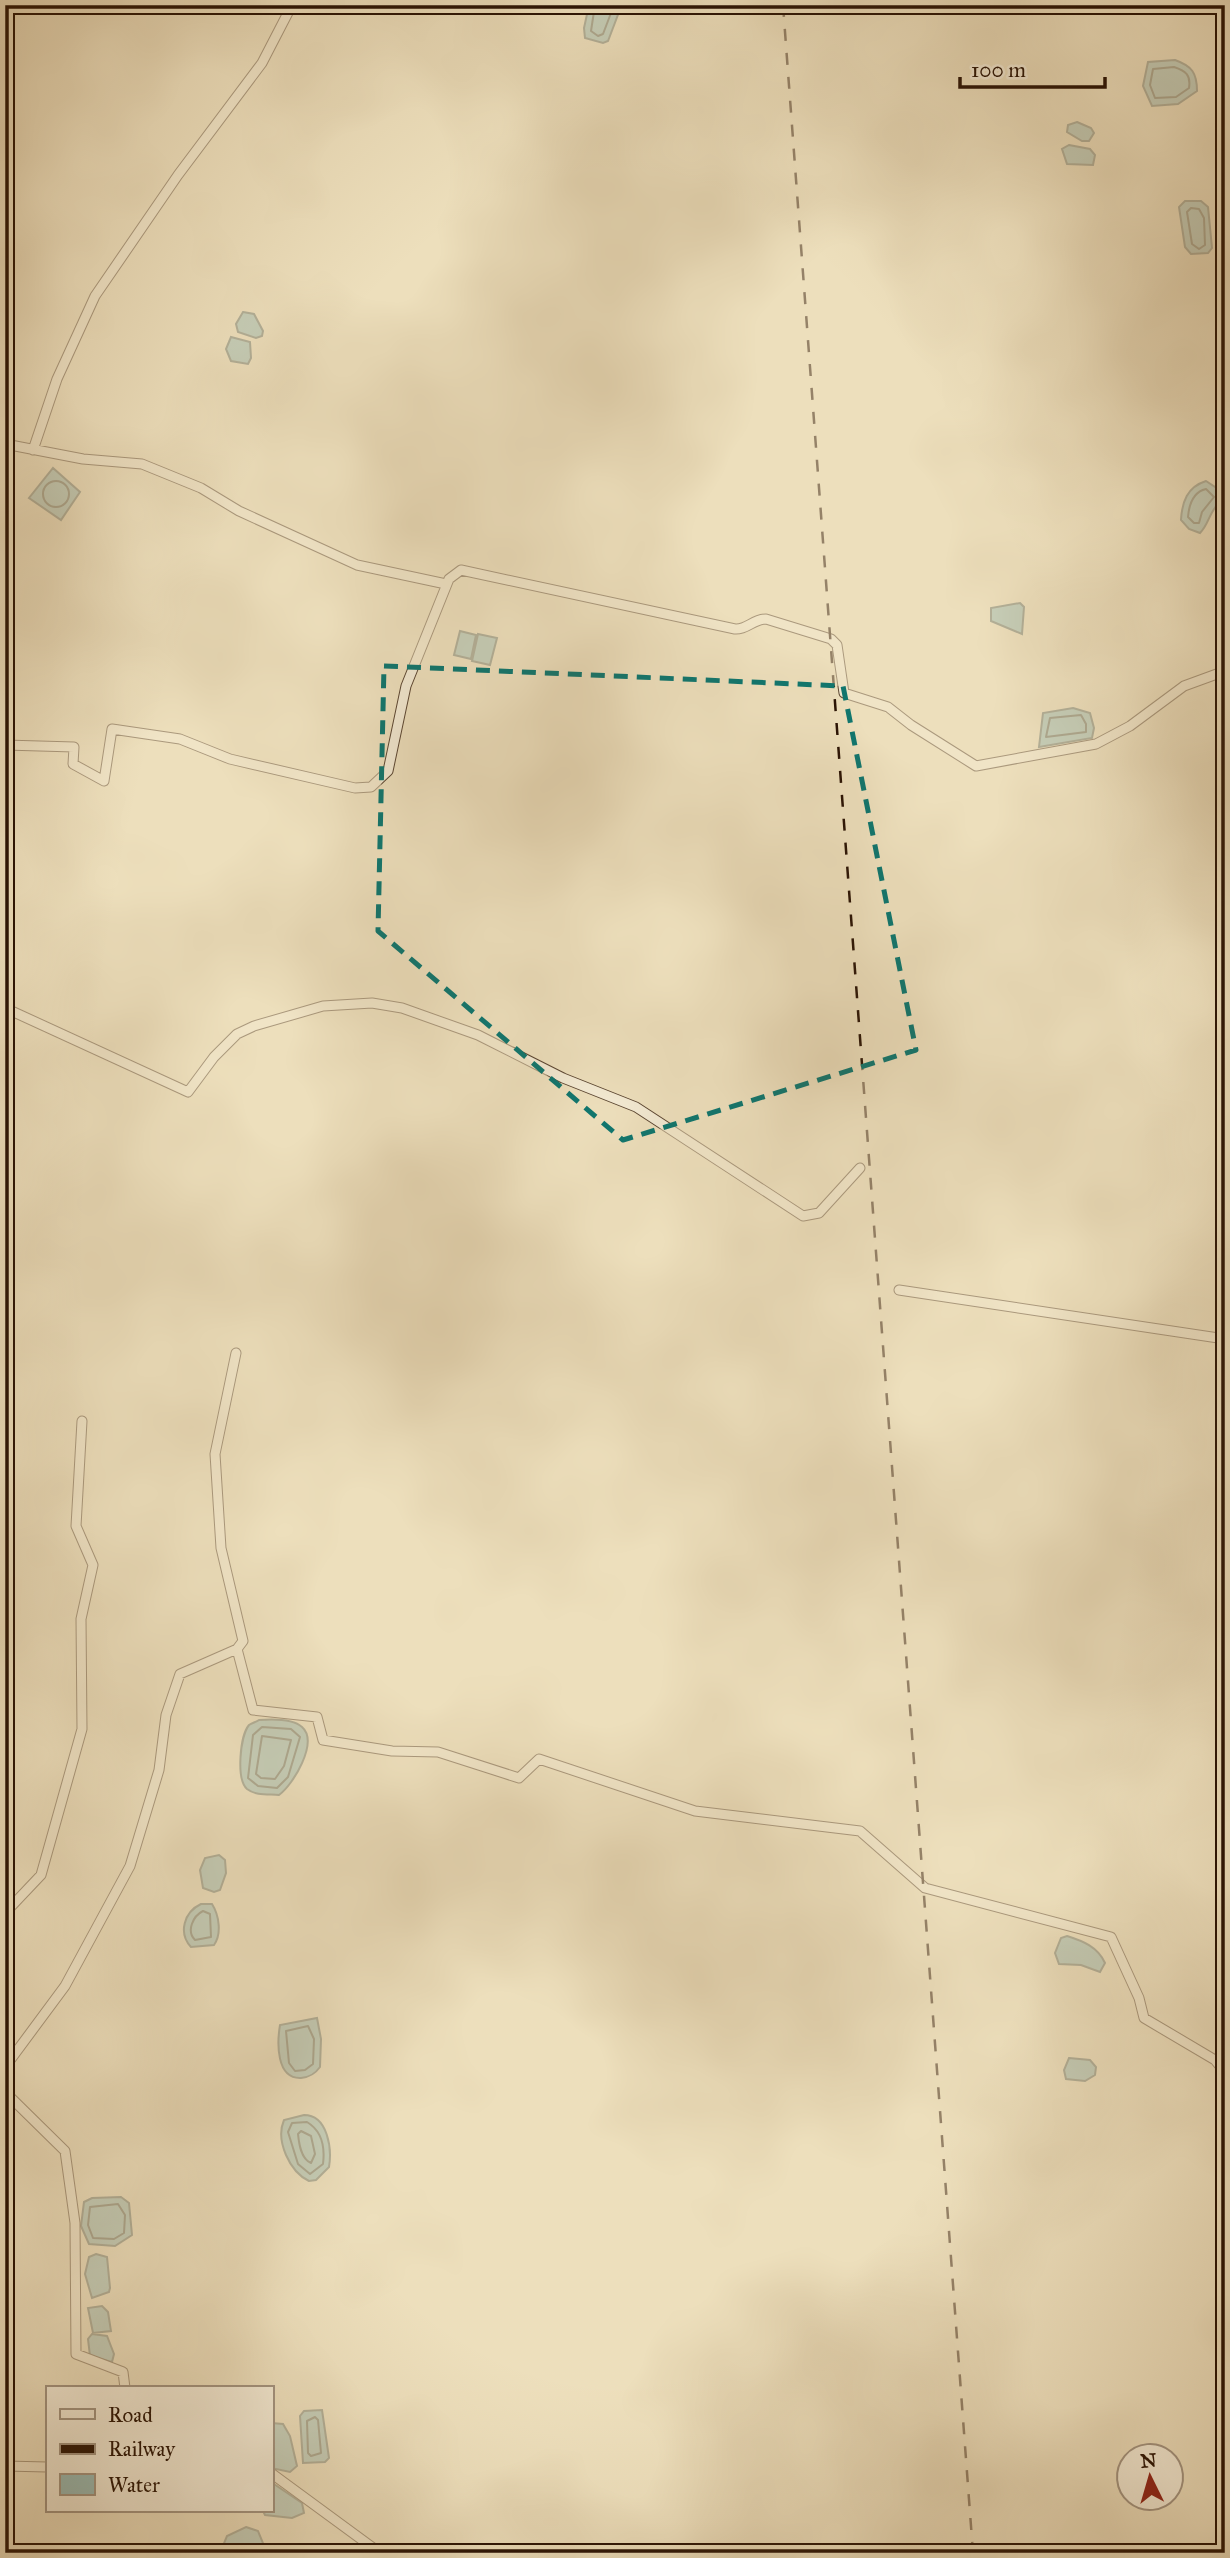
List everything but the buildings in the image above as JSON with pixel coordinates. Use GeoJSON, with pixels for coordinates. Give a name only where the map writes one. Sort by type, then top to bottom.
{"type":"FeatureCollection","features":[{"type":"Feature","properties":{"kind":"street"},"geometry":{"type":"LineString","coordinates":[[33,450],[57,379],[95,296],[178,175],[262,63],[292,5]]}},
{"type":"Feature","properties":{"kind":"street"},"geometry":{"type":"LineString","coordinates":[[5,444],[83,459],[142,464],[201,488],[239,511],[357,565],[446,584]]}},
{"type":"Feature","properties":{"kind":"street"},"geometry":{"type":"LineString","coordinates":[[5,745],[74,747],[74,764],[104,781],[112,729],[180,739],[251,764],[355,788],[371,788],[388,771],[406,686],[446,584],[457,572],[474,571],[735,629],[744,629],[756,620],[766,619],[814,633],[837,645],[844,692],[888,707],[911,725],[976,766],[1096,744],[1130,726],[1184,685],[1225,671]]}},
{"type":"Feature","properties":{"kind":"street"},"geometry":{"type":"LineString","coordinates":[[5,1008],[188,1091],[229,1042],[254,1026],[323,1006],[372,1003],[402,1008],[478,1035],[563,1079],[636,1107],[803,1216],[819,1213],[860,1168]]}},
{"type":"Feature","properties":{"kind":"street"},"geometry":{"type":"LineString","coordinates":[[899,1290],[1225,1339]]}},
{"type":"Feature","properties":{"kind":"street"},"geometry":{"type":"LineString","coordinates":[[5,2067],[65,1986],[130,1866],[159,1770],[166,1715],[180,1674],[237,1649],[243,1641],[242,1625],[221,1548],[215,1454],[236,1353]]}},
{"type":"Feature","properties":{"kind":"street"},"geometry":{"type":"LineString","coordinates":[[5,1913],[41,1875],[82,1729],[81,1619],[93,1565],[76,1526],[82,1422]]}},
{"type":"Feature","properties":{"kind":"street"},"geometry":{"type":"LineString","coordinates":[[237,1649],[253,1710],[317,1717],[323,1740],[392,1751],[438,1752],[519,1777],[539,1759],[695,1811],[860,1831],[925,1888],[1111,1937],[1139,1998],[1144,2018],[1215,2060],[1225,2072]]}},
{"type":"Feature","properties":{"kind":"street"},"geometry":{"type":"LineString","coordinates":[[5,2092],[65,2151],[75,2222],[76,2354],[123,2372],[125,2386]]}},
{"type":"Feature","properties":{"kind":"street"},"geometry":{"type":"LineString","coordinates":[[5,2466],[46,2467]]}},
{"type":"Feature","properties":{"kind":"street"},"geometry":{"type":"LineString","coordinates":[[273,2474],[380,2553]]}},
{"type":"Feature","properties":{"kind":"highlighted area"},"geometry":{"type":"Polygon","coordinates":[[[384,666],[843,686],[916,1050],[623,1140],[378,931],[384,666]]]}},
{"type":"Feature","properties":{"kind":"water"},"geometry":{"type":"Polygon","coordinates":[[[589,5],[616,5],[619,12],[608,41],[603,43],[585,38],[584,28],[589,5]]]}},
{"type":"Feature","properties":{"kind":"water"},"geometry":{"type":"Polygon","coordinates":[[[1175,60],[1192,71],[1197,91],[1178,104],[1152,106],[1143,86],[1148,62],[1175,60]]]}},
{"type":"Feature","properties":{"kind":"water"},"geometry":{"type":"Polygon","coordinates":[[[1077,122],[1091,128],[1094,133],[1089,141],[1082,141],[1067,132],[1068,125],[1077,122]]]}},
{"type":"Feature","properties":{"kind":"water"},"geometry":{"type":"Polygon","coordinates":[[[1069,145],[1090,149],[1095,155],[1093,165],[1067,164],[1062,149],[1069,145]]]}},
{"type":"Feature","properties":{"kind":"water"},"geometry":{"type":"Polygon","coordinates":[[[1185,201],[1201,201],[1208,207],[1212,248],[1208,253],[1191,254],[1185,247],[1179,207],[1185,201]]]}},
{"type":"Feature","properties":{"kind":"water"},"geometry":{"type":"Polygon","coordinates":[[[243,312],[254,314],[263,331],[262,336],[256,338],[238,332],[236,324],[243,312]]]}},
{"type":"Feature","properties":{"kind":"water"},"geometry":{"type":"Polygon","coordinates":[[[231,337],[250,342],[251,358],[248,364],[231,361],[226,349],[231,337]]]}},
{"type":"Feature","properties":{"kind":"water"},"geometry":{"type":"Polygon","coordinates":[[[53,468],[80,492],[61,520],[29,498],[53,468]]]}},
{"type":"Feature","properties":{"kind":"water"},"geometry":{"type":"Polygon","coordinates":[[[1206,481],[1221,491],[1223,498],[1200,533],[1189,529],[1181,520],[1184,501],[1190,491],[1206,481]]]}},
{"type":"Feature","properties":{"kind":"water"},"geometry":{"type":"Polygon","coordinates":[[[1020,603],[1024,607],[1022,634],[991,621],[991,608],[1020,603]]]}},
{"type":"Feature","properties":{"kind":"water"},"geometry":{"type":"Polygon","coordinates":[[[460,631],[476,635],[471,659],[454,655],[460,631]]]}},
{"type":"Feature","properties":{"kind":"water"},"geometry":{"type":"Polygon","coordinates":[[[478,634],[497,638],[490,665],[472,661],[478,634]]]}},
{"type":"Feature","properties":{"kind":"water"},"geometry":{"type":"Polygon","coordinates":[[[1073,708],[1090,713],[1094,728],[1092,738],[1039,747],[1043,713],[1073,708]]]}},
{"type":"Feature","properties":{"kind":"water"},"geometry":{"type":"Polygon","coordinates":[[[259,1720],[293,1722],[302,1727],[306,1734],[308,1743],[302,1763],[291,1782],[279,1795],[258,1794],[247,1789],[241,1776],[243,1738],[249,1725],[259,1720]]]}},
{"type":"Feature","properties":{"kind":"water"},"geometry":{"type":"Polygon","coordinates":[[[219,1855],[225,1860],[226,1873],[220,1890],[214,1892],[203,1888],[200,1870],[205,1858],[219,1855]]]}},
{"type":"Feature","properties":{"kind":"water"},"geometry":{"type":"Polygon","coordinates":[[[201,1904],[212,1904],[219,1924],[218,1936],[214,1945],[191,1947],[185,1936],[185,1923],[190,1912],[201,1904]]]}},
{"type":"Feature","properties":{"kind":"water"},"geometry":{"type":"Polygon","coordinates":[[[1067,1936],[1098,1953],[1105,1963],[1100,1972],[1081,1965],[1059,1964],[1055,1953],[1061,1938],[1067,1936]]]}},
{"type":"Feature","properties":{"kind":"water"},"geometry":{"type":"Polygon","coordinates":[[[317,2018],[321,2039],[320,2067],[310,2076],[293,2077],[287,2073],[280,2059],[280,2025],[317,2018]]]}},
{"type":"Feature","properties":{"kind":"water"},"geometry":{"type":"Polygon","coordinates":[[[1069,2058],[1090,2060],[1096,2067],[1095,2075],[1085,2081],[1066,2079],[1064,2070],[1069,2058]]]}},
{"type":"Feature","properties":{"kind":"water"},"geometry":{"type":"Polygon","coordinates":[[[304,2115],[312,2116],[323,2127],[330,2151],[329,2167],[316,2180],[309,2181],[290,2163],[281,2137],[284,2120],[304,2115]]]}},
{"type":"Feature","properties":{"kind":"water"},"geometry":{"type":"Polygon","coordinates":[[[121,2197],[129,2203],[132,2235],[115,2246],[89,2244],[81,2226],[84,2202],[92,2198],[121,2197]]]}},
{"type":"Feature","properties":{"kind":"water"},"geometry":{"type":"Polygon","coordinates":[[[96,2254],[107,2257],[110,2288],[109,2292],[92,2298],[85,2274],[89,2257],[96,2254]]]}},
{"type":"Feature","properties":{"kind":"water"},"geometry":{"type":"Polygon","coordinates":[[[102,2306],[108,2312],[111,2331],[93,2333],[88,2308],[102,2306]]]}},
{"type":"Feature","properties":{"kind":"water"},"geometry":{"type":"Polygon","coordinates":[[[92,2334],[107,2336],[114,2354],[112,2362],[90,2356],[88,2339],[92,2334]]]}},
{"type":"Feature","properties":{"kind":"water"},"geometry":{"type":"Polygon","coordinates":[[[322,2410],[329,2458],[325,2462],[303,2463],[300,2416],[304,2411],[322,2410]]]}},
{"type":"Feature","properties":{"kind":"water"},"geometry":{"type":"Polygon","coordinates":[[[273,2423],[283,2424],[290,2436],[297,2466],[290,2472],[273,2468],[273,2423]]]}},
{"type":"Feature","properties":{"kind":"water"},"geometry":{"type":"Polygon","coordinates":[[[273,2483],[302,2503],[304,2513],[292,2518],[265,2515],[264,2512],[273,2512],[273,2483]]]}},
{"type":"Feature","properties":{"kind":"water"},"geometry":{"type":"Polygon","coordinates":[[[246,2527],[258,2531],[267,2553],[220,2553],[227,2536],[246,2527]]]}},
{"type":"Feature","properties":{"kind":"railway"},"geometry":{"type":"LineString","coordinates":[[783,5],[973,2553]]}}]}
